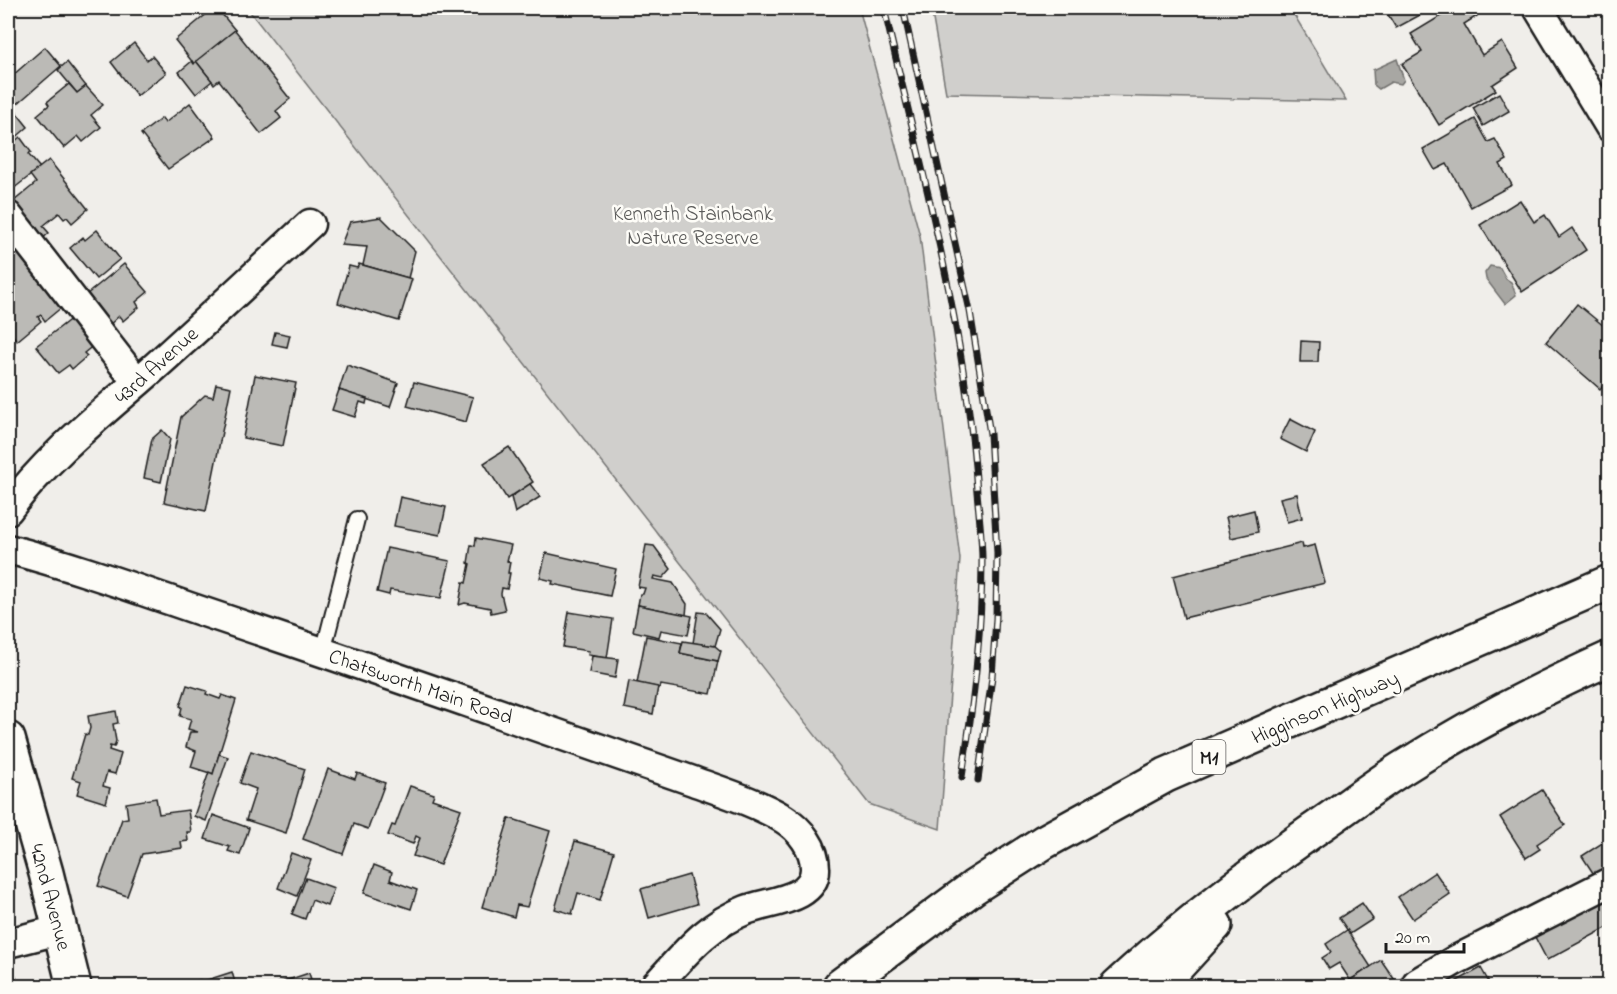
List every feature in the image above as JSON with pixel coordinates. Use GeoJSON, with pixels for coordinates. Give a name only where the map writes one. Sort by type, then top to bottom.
{"type":"FeatureCollection","features":[{"type":"Feature","properties":{"kind":"main road","name":"Higginson Highway"},"geometry":{"type":"LineString","coordinates":[[840,987],[974,888],[1024,855],[1166,775],[1610,582]]}},
{"type":"Feature","properties":{"kind":"main road"},"geometry":{"type":"LineString","coordinates":[[1117,987],[1200,916],[1276,857],[1401,769],[1544,688],[1610,658]]}},
{"type":"Feature","properties":{"kind":"main road","name":"42nd Avenue"},"geometry":{"type":"LineString","coordinates":[[8,739],[46,873],[74,987]]}},
{"type":"Feature","properties":{"kind":"main road"},"geometry":{"type":"LineString","coordinates":[[1159,987],[1276,857]]}},
{"type":"Feature","properties":{"kind":"street"},"geometry":{"type":"LineString","coordinates":[[1538,8],[1610,127]]}},
{"type":"Feature","properties":{"kind":"street"},"geometry":{"type":"LineString","coordinates":[[8,216],[137,382]]}},
{"type":"Feature","properties":{"kind":"street","name":"43rd Avenue"},"geometry":{"type":"LineString","coordinates":[[8,510],[36,474],[310,224]]}},
{"type":"Feature","properties":{"kind":"street","name":"Chatsworth Main Road"},"geometry":{"type":"LineString","coordinates":[[8,549],[122,584],[323,652],[754,804],[784,819],[799,832],[814,857],[814,879],[809,886],[800,893],[734,915],[710,929],[696,940],[656,987]]}},
{"type":"Feature","properties":{"kind":"street"},"geometry":{"type":"LineString","coordinates":[[1417,983],[1454,961],[1610,882]]}},
{"type":"Feature","properties":{"kind":"street"},"geometry":{"type":"LineString","coordinates":[[8,944],[59,930]]}},
{"type":"Feature","properties":{"kind":"lane"},"geometry":{"type":"LineString","coordinates":[[323,652],[357,519]]}},
{"type":"Feature","properties":{"kind":"green space","name":"Kenneth Stainbank Nature Reserve"},"geometry":{"type":"Polygon","coordinates":[[[247,8],[859,8],[920,236],[960,559],[940,829],[869,804],[247,8]]]}},
{"type":"Feature","properties":{"kind":"green space"},"geometry":{"type":"Polygon","coordinates":[[[931,8],[1290,8],[1346,101],[946,93],[931,8]]]}},
{"type":"Feature","properties":{"kind":"shaded area"},"geometry":{"type":"Polygon","coordinates":[[[1397,59],[1404,80],[1401,84],[1391,82],[1379,89],[1374,85],[1373,70],[1397,59]]]}},
{"type":"Feature","properties":{"kind":"shaded area"},"geometry":{"type":"Polygon","coordinates":[[[1490,266],[1500,268],[1506,279],[1511,282],[1516,295],[1505,304],[1486,279],[1485,273],[1490,266]]]}},
{"type":"Feature","properties":{"kind":"building"},"geometry":{"type":"Polygon","coordinates":[[[214,8],[217,8],[235,30],[194,64],[175,40],[214,8]]]}},
{"type":"Feature","properties":{"kind":"building"},"geometry":{"type":"Polygon","coordinates":[[[1384,8],[1433,8],[1396,28],[1384,8]]]}},
{"type":"Feature","properties":{"kind":"building"},"geometry":{"type":"Polygon","coordinates":[[[1454,8],[1471,8],[1477,16],[1464,24],[1482,55],[1502,42],[1518,68],[1492,85],[1496,90],[1439,125],[1402,64],[1422,52],[1411,34],[1454,8]]]}},
{"type":"Feature","properties":{"kind":"building"},"geometry":{"type":"Polygon","coordinates":[[[235,30],[290,99],[276,111],[281,118],[261,134],[219,80],[214,84],[196,61],[235,30]]]}},
{"type":"Feature","properties":{"kind":"building"},"geometry":{"type":"Polygon","coordinates":[[[134,43],[147,60],[152,56],[166,73],[137,96],[111,62],[134,43]]]}},
{"type":"Feature","properties":{"kind":"building"},"geometry":{"type":"Polygon","coordinates":[[[45,47],[61,66],[16,105],[8,96],[8,74],[12,76],[45,47]]]}},
{"type":"Feature","properties":{"kind":"building"},"geometry":{"type":"Polygon","coordinates":[[[192,61],[194,64],[196,61],[212,81],[196,94],[179,72],[192,61]]]}},
{"type":"Feature","properties":{"kind":"building"},"geometry":{"type":"Polygon","coordinates":[[[67,62],[86,86],[77,93],[58,70],[67,62]]]}},
{"type":"Feature","properties":{"kind":"building"},"geometry":{"type":"Polygon","coordinates":[[[69,84],[77,93],[86,86],[103,105],[91,115],[101,127],[83,142],[78,136],[64,148],[37,115],[49,105],[47,102],[69,84]]]}},
{"type":"Feature","properties":{"kind":"building"},"geometry":{"type":"Polygon","coordinates":[[[1499,93],[1509,111],[1483,126],[1473,108],[1499,93]]]}},
{"type":"Feature","properties":{"kind":"building"},"geometry":{"type":"Polygon","coordinates":[[[190,103],[215,137],[168,169],[141,134],[162,118],[165,123],[190,103]]]}},
{"type":"Feature","properties":{"kind":"building"},"geometry":{"type":"Polygon","coordinates":[[[16,112],[28,127],[13,140],[8,133],[8,118],[16,112]]]}},
{"type":"Feature","properties":{"kind":"building"},"geometry":{"type":"Polygon","coordinates":[[[1475,119],[1488,142],[1495,139],[1507,160],[1500,164],[1512,185],[1471,207],[1447,164],[1435,170],[1423,149],[1475,119]]]}},
{"type":"Feature","properties":{"kind":"building"},"geometry":{"type":"Polygon","coordinates":[[[20,137],[31,152],[28,154],[40,168],[13,189],[8,181],[8,147],[20,137]]]}},
{"type":"Feature","properties":{"kind":"building"},"geometry":{"type":"Polygon","coordinates":[[[49,160],[88,209],[72,223],[59,213],[43,226],[49,233],[34,246],[8,206],[36,183],[30,175],[49,160]]]}},
{"type":"Feature","properties":{"kind":"building"},"geometry":{"type":"Polygon","coordinates":[[[1520,200],[1534,222],[1545,215],[1559,237],[1572,228],[1586,250],[1522,292],[1480,225],[1520,200]]]}},
{"type":"Feature","properties":{"kind":"building"},"geometry":{"type":"Polygon","coordinates":[[[381,217],[415,251],[408,278],[363,265],[367,247],[341,245],[350,222],[381,217]]]}},
{"type":"Feature","properties":{"kind":"building"},"geometry":{"type":"Polygon","coordinates":[[[97,230],[120,259],[96,279],[70,248],[83,237],[85,240],[97,230]]]}},
{"type":"Feature","properties":{"kind":"building"},"geometry":{"type":"Polygon","coordinates":[[[17,250],[62,307],[45,321],[41,315],[38,317],[41,321],[17,341],[8,329],[8,258],[17,250]]]}},
{"type":"Feature","properties":{"kind":"building"},"geometry":{"type":"Polygon","coordinates":[[[124,264],[148,292],[136,302],[139,307],[123,321],[119,316],[106,328],[81,299],[124,264]]]}},
{"type":"Feature","properties":{"kind":"building"},"geometry":{"type":"Polygon","coordinates":[[[359,264],[412,279],[399,321],[338,303],[349,266],[357,268],[359,264]]]}},
{"type":"Feature","properties":{"kind":"building"},"geometry":{"type":"Polygon","coordinates":[[[1577,304],[1610,331],[1610,378],[1600,389],[1546,342],[1577,304]]]}},
{"type":"Feature","properties":{"kind":"building"},"geometry":{"type":"Polygon","coordinates":[[[72,318],[94,345],[84,353],[87,356],[72,369],[69,365],[58,373],[36,346],[72,318]]]}},
{"type":"Feature","properties":{"kind":"building"},"geometry":{"type":"Polygon","coordinates":[[[275,332],[290,335],[287,347],[272,344],[275,332]]]}},
{"type":"Feature","properties":{"kind":"building"},"geometry":{"type":"Polygon","coordinates":[[[1301,341],[1319,342],[1318,362],[1300,362],[1301,341]]]}},
{"type":"Feature","properties":{"kind":"building"},"geometry":{"type":"Polygon","coordinates":[[[347,365],[398,383],[390,407],[339,390],[347,365]]]}},
{"type":"Feature","properties":{"kind":"building"},"geometry":{"type":"Polygon","coordinates":[[[255,375],[296,383],[283,446],[243,438],[255,375]]]}},
{"type":"Feature","properties":{"kind":"building"},"geometry":{"type":"Polygon","coordinates":[[[414,382],[473,397],[466,422],[407,406],[414,382]]]}},
{"type":"Feature","properties":{"kind":"building"},"geometry":{"type":"Polygon","coordinates":[[[216,384],[231,387],[206,511],[164,502],[181,417],[205,395],[213,397],[216,384]]]}},
{"type":"Feature","properties":{"kind":"building"},"geometry":{"type":"Polygon","coordinates":[[[339,390],[367,399],[366,404],[360,402],[355,417],[332,410],[339,390]]]}},
{"type":"Feature","properties":{"kind":"building"},"geometry":{"type":"Polygon","coordinates":[[[1290,419],[1315,432],[1306,452],[1280,439],[1290,419]]]}},
{"type":"Feature","properties":{"kind":"building"},"geometry":{"type":"Polygon","coordinates":[[[162,430],[170,439],[161,482],[144,478],[152,439],[162,430]]]}},
{"type":"Feature","properties":{"kind":"building"},"geometry":{"type":"Polygon","coordinates":[[[509,447],[533,482],[507,499],[484,463],[509,447]]]}},
{"type":"Feature","properties":{"kind":"building"},"geometry":{"type":"Polygon","coordinates":[[[530,484],[540,497],[515,513],[511,497],[530,484]]]}},
{"type":"Feature","properties":{"kind":"building"},"geometry":{"type":"Polygon","coordinates":[[[1297,494],[1302,518],[1287,522],[1280,498],[1297,494]]]}},
{"type":"Feature","properties":{"kind":"building"},"geometry":{"type":"Polygon","coordinates":[[[400,497],[446,507],[440,535],[394,526],[400,497]]]}},
{"type":"Feature","properties":{"kind":"building"},"geometry":{"type":"Polygon","coordinates":[[[1254,510],[1258,532],[1231,538],[1226,517],[1254,510]]]}},
{"type":"Feature","properties":{"kind":"building"},"geometry":{"type":"Polygon","coordinates":[[[476,538],[511,545],[507,561],[510,562],[508,573],[510,573],[507,589],[502,588],[501,594],[505,610],[491,613],[490,608],[465,603],[459,605],[463,582],[466,583],[470,564],[468,563],[471,545],[475,546],[476,538]]]}},
{"type":"Feature","properties":{"kind":"building"},"geometry":{"type":"Polygon","coordinates":[[[1302,543],[1303,548],[1315,545],[1325,583],[1184,618],[1173,576],[1302,543]]]}},
{"type":"Feature","properties":{"kind":"building"},"geometry":{"type":"Polygon","coordinates":[[[646,545],[654,546],[671,569],[663,578],[654,576],[653,579],[673,583],[687,604],[686,615],[638,605],[640,594],[643,594],[645,588],[638,587],[646,545]]]}},
{"type":"Feature","properties":{"kind":"building"},"geometry":{"type":"Polygon","coordinates":[[[387,548],[450,561],[441,598],[390,590],[389,595],[377,592],[387,548]]]}},
{"type":"Feature","properties":{"kind":"building"},"geometry":{"type":"Polygon","coordinates":[[[546,553],[616,569],[610,596],[552,584],[553,581],[540,578],[546,553]]]}},
{"type":"Feature","properties":{"kind":"building"},"geometry":{"type":"Polygon","coordinates":[[[638,605],[692,616],[688,635],[661,630],[659,637],[633,631],[638,605]]]}},
{"type":"Feature","properties":{"kind":"building"},"geometry":{"type":"Polygon","coordinates":[[[569,612],[613,619],[607,658],[588,655],[589,651],[563,647],[569,612]]]}},
{"type":"Feature","properties":{"kind":"building"},"geometry":{"type":"Polygon","coordinates":[[[698,612],[706,613],[720,629],[715,646],[693,643],[698,612]]]}},
{"type":"Feature","properties":{"kind":"building"},"geometry":{"type":"Polygon","coordinates":[[[646,636],[682,643],[680,653],[718,661],[711,694],[637,683],[646,636]]]}},
{"type":"Feature","properties":{"kind":"building"},"geometry":{"type":"Polygon","coordinates":[[[683,641],[715,646],[721,651],[718,661],[680,653],[683,641]]]}},
{"type":"Feature","properties":{"kind":"building"},"geometry":{"type":"Polygon","coordinates":[[[592,656],[618,659],[615,678],[589,673],[592,656]]]}},
{"type":"Feature","properties":{"kind":"building"},"geometry":{"type":"Polygon","coordinates":[[[629,681],[658,687],[653,714],[624,708],[629,681]]]}},
{"type":"Feature","properties":{"kind":"building"},"geometry":{"type":"Polygon","coordinates":[[[187,685],[207,691],[206,694],[220,699],[222,695],[236,700],[213,774],[191,767],[196,751],[186,747],[190,732],[198,732],[188,729],[191,719],[180,716],[182,707],[180,706],[187,685]]]}},
{"type":"Feature","properties":{"kind":"building"},"geometry":{"type":"Polygon","coordinates":[[[116,711],[118,723],[113,724],[116,741],[114,747],[110,746],[109,750],[121,754],[115,774],[107,772],[103,786],[110,788],[106,803],[77,794],[81,781],[72,778],[85,734],[88,735],[90,728],[88,716],[116,711]]]}},
{"type":"Feature","properties":{"kind":"building"},"geometry":{"type":"Polygon","coordinates":[[[251,751],[305,769],[286,833],[246,820],[256,789],[240,783],[251,751]]]}},
{"type":"Feature","properties":{"kind":"building"},"geometry":{"type":"Polygon","coordinates":[[[219,754],[228,757],[206,821],[194,816],[209,772],[213,774],[219,754]]]}},
{"type":"Feature","properties":{"kind":"building"},"geometry":{"type":"Polygon","coordinates":[[[328,769],[355,779],[357,773],[385,783],[368,829],[354,824],[343,854],[303,839],[328,769]]]}},
{"type":"Feature","properties":{"kind":"building"},"geometry":{"type":"Polygon","coordinates":[[[410,786],[434,794],[432,799],[461,809],[440,865],[413,856],[420,838],[416,836],[413,844],[388,835],[392,825],[395,826],[410,786]]]}},
{"type":"Feature","properties":{"kind":"building"},"geometry":{"type":"Polygon","coordinates":[[[1542,790],[1565,825],[1537,844],[1540,849],[1526,858],[1500,817],[1542,790]]]}},
{"type":"Feature","properties":{"kind":"building"},"geometry":{"type":"Polygon","coordinates":[[[156,798],[159,814],[188,810],[191,832],[187,832],[188,841],[181,842],[182,848],[142,854],[127,896],[98,886],[122,819],[128,818],[126,803],[156,798]]]}},
{"type":"Feature","properties":{"kind":"building"},"geometry":{"type":"Polygon","coordinates":[[[213,815],[249,828],[240,855],[228,851],[230,847],[205,839],[213,815]]]}},
{"type":"Feature","properties":{"kind":"building"},"geometry":{"type":"Polygon","coordinates":[[[509,818],[550,831],[527,907],[517,905],[514,917],[482,907],[509,818]]]}},
{"type":"Feature","properties":{"kind":"building"},"geometry":{"type":"Polygon","coordinates":[[[1610,838],[1610,866],[1595,876],[1582,856],[1610,838]]]}},
{"type":"Feature","properties":{"kind":"building"},"geometry":{"type":"Polygon","coordinates":[[[575,841],[614,852],[600,900],[578,893],[572,914],[555,909],[575,841]]]}},
{"type":"Feature","properties":{"kind":"building"},"geometry":{"type":"Polygon","coordinates":[[[291,853],[311,860],[297,896],[278,888],[291,853]]]}},
{"type":"Feature","properties":{"kind":"building"},"geometry":{"type":"Polygon","coordinates":[[[374,865],[392,872],[390,880],[417,890],[411,909],[364,893],[374,865]]]}},
{"type":"Feature","properties":{"kind":"building"},"geometry":{"type":"Polygon","coordinates":[[[1435,872],[1450,894],[1413,919],[1398,897],[1435,872]]]}},
{"type":"Feature","properties":{"kind":"building"},"geometry":{"type":"Polygon","coordinates":[[[689,875],[697,904],[649,918],[641,889],[689,875]]]}},
{"type":"Feature","properties":{"kind":"building"},"geometry":{"type":"Polygon","coordinates":[[[306,878],[334,888],[327,906],[312,900],[305,919],[292,914],[306,878]]]}},
{"type":"Feature","properties":{"kind":"building"},"geometry":{"type":"Polygon","coordinates":[[[1609,897],[1610,926],[1547,960],[1535,937],[1609,897]]]}},
{"type":"Feature","properties":{"kind":"building"},"geometry":{"type":"Polygon","coordinates":[[[1362,903],[1373,919],[1350,934],[1339,918],[1362,903]]]}},
{"type":"Feature","properties":{"kind":"building"},"geometry":{"type":"Polygon","coordinates":[[[1347,930],[1371,967],[1350,980],[1339,963],[1329,969],[1322,958],[1331,952],[1326,944],[1347,930]]]}},
{"type":"Feature","properties":{"kind":"building"},"geometry":{"type":"Polygon","coordinates":[[[9,950],[17,981],[21,980],[23,986],[8,986],[9,950]]]}},
{"type":"Feature","properties":{"kind":"building"},"geometry":{"type":"Polygon","coordinates":[[[1381,960],[1399,986],[1342,986],[1381,960]]]}},
{"type":"Feature","properties":{"kind":"building"},"geometry":{"type":"Polygon","coordinates":[[[1481,968],[1491,986],[1448,986],[1481,968]]]}},
{"type":"Feature","properties":{"kind":"building"},"geometry":{"type":"Polygon","coordinates":[[[232,972],[236,986],[202,986],[201,982],[232,972]]]}},
{"type":"Feature","properties":{"kind":"building"},"geometry":{"type":"Polygon","coordinates":[[[309,973],[313,986],[270,986],[309,973]]]}},
{"type":"Feature","properties":{"kind":"building"},"geometry":{"type":"Polygon","coordinates":[[[200,980],[202,986],[179,986],[200,980]]]}},
{"type":"Feature","properties":{"kind":"building"},"geometry":{"type":"Polygon","coordinates":[[[171,981],[173,986],[152,986],[171,981]]]}},
{"type":"Feature","properties":{"kind":"railway"},"geometry":{"type":"LineString","coordinates":[[884,8],[940,248],[963,370],[971,431],[981,543],[982,587],[976,669],[962,777]]}},
{"type":"Feature","properties":{"kind":"railway"},"geometry":{"type":"LineString","coordinates":[[903,8],[970,311],[990,434],[997,553],[996,618],[992,677],[978,780]]}}]}
